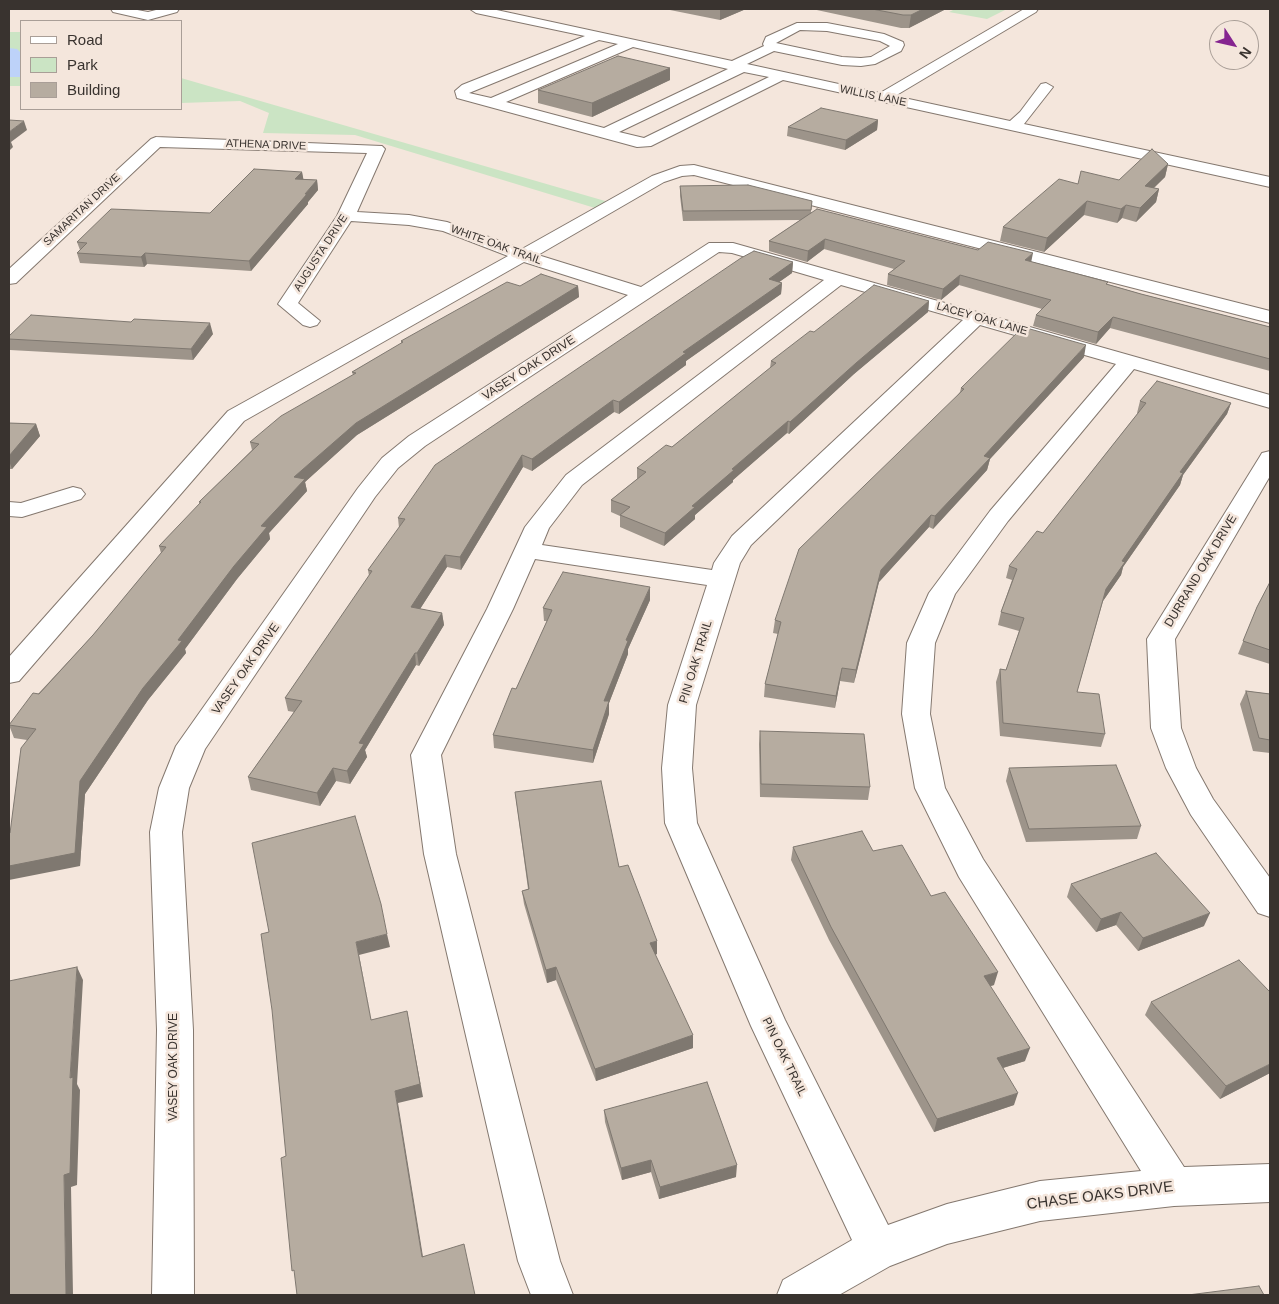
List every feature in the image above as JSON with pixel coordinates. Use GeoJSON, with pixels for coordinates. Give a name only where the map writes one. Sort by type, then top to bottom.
{"type":"FeatureCollection","features":[{"type":"Feature","properties":{"kind":"street"},"geometry":{"type":"LineString","coordinates":[[117,9],[148,16],[173,9]]}},
{"type":"Feature","properties":{"kind":"street","name":"WILLIS LANE"},"geometry":{"type":"LineString","coordinates":[[476,9],[1270,182]]}},
{"type":"Feature","properties":{"kind":"street"},"geometry":{"type":"LineString","coordinates":[[881,98],[1032,9]]}},
{"type":"Feature","properties":{"kind":"street"},"geometry":{"type":"LineString","coordinates":[[612,135],[610,131],[772,47],[842,61],[861,62],[875,60],[898,45],[884,38],[816,26],[797,27],[771,40],[769,44],[772,47]]}},
{"type":"Feature","properties":{"kind":"street"},"geometry":{"type":"LineString","coordinates":[[598,36],[462,91],[462,95],[646,143],[781,76]]}},
{"type":"Feature","properties":{"kind":"street"},"geometry":{"type":"LineString","coordinates":[[492,103],[631,43]]}},
{"type":"Feature","properties":{"kind":"street"},"geometry":{"type":"LineString","coordinates":[[1012,127],[1025,115],[1046,87]]}},
{"type":"Feature","properties":{"kind":"street","name":"ATHENA DRIVE"},"geometry":{"type":"LineString","coordinates":[[156,142],[377,149]]}},
{"type":"Feature","properties":{"kind":"street","name":"SAMARITAN DRIVE"},"geometry":{"type":"LineString","coordinates":[[9,279],[156,142]]}},
{"type":"Feature","properties":{"kind":"street","name":"AUGUSTA DRIVE"},"geometry":{"type":"LineString","coordinates":[[310,321],[288,304],[346,216],[377,149]]}},
{"type":"Feature","properties":{"kind":"street"},"geometry":{"type":"LineString","coordinates":[[9,674],[236,416],[658,179],[680,171],[694,170],[1270,317]]}},
{"type":"Feature","properties":{"kind":"street","name":"WHITE OAK TRAIL"},"geometry":{"type":"LineString","coordinates":[[346,216],[408,220],[447,227],[523,256],[642,294]]}},
{"type":"Feature","properties":{"kind":"street","name":"VASEY OAK DRIVE"},"geometry":{"type":"LineString","coordinates":[[173,1295],[175,1030],[166,832],[174,788],[191,746],[366,493],[390,463],[417,441],[700,256],[716,247],[722,247]]}},
{"type":"Feature","properties":{"kind":"street","name":"LACEY OAK LANE"},"geometry":{"type":"LineString","coordinates":[[722,247],[733,248],[1270,402]]}},
{"type":"Feature","properties":{"kind":"street"},"geometry":{"type":"LineString","coordinates":[[552,1295],[540,1261],[440,854],[426,755],[500,609],[537,527],[574,480],[838,278]]}},
{"type":"Feature","properties":{"kind":"street","name":"PIN OAK TRAIL"},"geometry":{"type":"LineString","coordinates":[[878,1249],[769,1026],[681,823],[677,768],[682,704],[727,563],[741,541],[976,318]]}},
{"type":"Feature","properties":{"kind":"street"},"geometry":{"type":"LineString","coordinates":[[1130,361],[999,516],[942,593],[921,643],[916,714],[930,788],[971,868],[1174,1187]]}},
{"type":"Feature","properties":{"kind":"street","name":"DURRAND OAK DRIVE"},"geometry":{"type":"LineString","coordinates":[[1270,458],[1161,638],[1166,728],[1181,768],[1202,807],[1270,904]]}},
{"type":"Feature","properties":{"kind":"street"},"geometry":{"type":"LineString","coordinates":[[9,509],[22,510],[73,494]]}},
{"type":"Feature","properties":{"kind":"street"},"geometry":{"type":"LineString","coordinates":[[527,550],[722,579]]}},
{"type":"Feature","properties":{"kind":"street","name":"CHASE OAKS DRIVE"},"geometry":{"type":"LineString","coordinates":[[798,1295],[878,1249],[947,1224],[1040,1201],[1174,1187],[1270,1183]]}},
{"type":"Feature","properties":{"kind":"green space"},"geometry":{"type":"Polygon","coordinates":[[[955,9],[1007,9],[987,19],[949,12],[955,9]]]}},
{"type":"Feature","properties":{"kind":"green space"},"geometry":{"type":"Polygon","coordinates":[[[9,32],[20,32],[20,86],[9,86],[9,32]]]}},
{"type":"Feature","properties":{"kind":"green space"},"geometry":{"type":"Polygon","coordinates":[[[182,78],[612,203],[595,208],[355,135],[263,133],[269,113],[240,101],[182,103],[182,78]]]}},
{"type":"Feature","properties":{"kind":"water"},"geometry":{"type":"Polygon","coordinates":[[[9,48],[17,49],[20,52],[20,77],[9,77],[9,48]]]}},
{"type":"Feature","properties":{"kind":"building"},"geometry":{"type":"Polygon","coordinates":[[[872,9],[923,9],[911,15],[903,15],[872,9]]]}},
{"type":"Feature","properties":{"kind":"building"},"geometry":{"type":"Polygon","coordinates":[[[618,56],[670,68],[592,103],[538,90],[618,56]]]}},
{"type":"Feature","properties":{"kind":"building"},"geometry":{"type":"Polygon","coordinates":[[[821,108],[878,120],[846,140],[788,127],[821,108]]]}},
{"type":"Feature","properties":{"kind":"building"},"geometry":{"type":"Polygon","coordinates":[[[9,120],[24,121],[9,132],[9,120]]]}},
{"type":"Feature","properties":{"kind":"building"},"geometry":{"type":"Polygon","coordinates":[[[1152,149],[1168,164],[1145,186],[1159,189],[1140,208],[1126,205],[1121,209],[1087,201],[1047,238],[1003,227],[1059,179],[1078,184],[1081,171],[1119,180],[1152,149]]]}},
{"type":"Feature","properties":{"kind":"building"},"geometry":{"type":"Polygon","coordinates":[[[254,169],[302,172],[295,179],[317,180],[249,261],[145,253],[141,257],[77,253],[87,243],[77,242],[111,209],[210,213],[254,169]]]}},
{"type":"Feature","properties":{"kind":"building"},"geometry":{"type":"Polygon","coordinates":[[[748,185],[812,201],[811,210],[683,211],[680,186],[748,185]]]}},
{"type":"Feature","properties":{"kind":"building"},"geometry":{"type":"Polygon","coordinates":[[[817,209],[978,250],[988,242],[1033,253],[1025,260],[1108,282],[1106,284],[1141,294],[1270,327],[1270,359],[1113,317],[1098,332],[1036,315],[1051,300],[960,275],[943,289],[888,274],[905,261],[825,239],[808,251],[769,241],[817,209]]]}},
{"type":"Feature","properties":{"kind":"building"},"geometry":{"type":"Polygon","coordinates":[[[754,251],[793,262],[769,279],[782,283],[683,352],[686,353],[619,402],[613,400],[532,459],[522,455],[460,557],[445,555],[411,607],[442,613],[359,743],[364,744],[347,771],[333,768],[317,793],[248,777],[302,701],[285,698],[372,571],[368,570],[405,519],[398,518],[435,465],[754,251]]]}},
{"type":"Feature","properties":{"kind":"building"},"geometry":{"type":"Polygon","coordinates":[[[541,274],[578,286],[356,423],[294,477],[305,479],[261,526],[267,527],[234,566],[178,640],[182,641],[143,688],[80,781],[75,853],[9,866],[9,833],[21,748],[36,729],[9,725],[33,693],[39,694],[93,635],[166,547],[159,546],[201,502],[199,502],[259,444],[250,442],[281,416],[356,373],[352,372],[403,342],[401,341],[507,282],[520,286],[541,274]]]}},
{"type":"Feature","properties":{"kind":"building"},"geometry":{"type":"Polygon","coordinates":[[[874,285],[929,301],[790,422],[788,421],[732,469],[734,470],[692,506],[695,507],[665,533],[620,515],[630,507],[611,500],[646,472],[637,468],[666,445],[672,447],[776,363],[771,361],[810,331],[814,332],[874,285]]]}},
{"type":"Feature","properties":{"kind":"building"},"geometry":{"type":"Polygon","coordinates":[[[31,315],[131,322],[134,319],[210,323],[191,349],[9,339],[9,336],[31,315]]]}},
{"type":"Feature","properties":{"kind":"building"},"geometry":{"type":"Polygon","coordinates":[[[1023,327],[1086,345],[984,456],[990,458],[935,516],[931,515],[881,570],[856,670],[842,668],[836,696],[765,684],[781,622],[775,620],[799,549],[964,389],[961,388],[1023,327]]]}},
{"type":"Feature","properties":{"kind":"building"},"geometry":{"type":"Polygon","coordinates":[[[1157,381],[1231,403],[1180,472],[1183,473],[1122,561],[1125,562],[1106,589],[1077,692],[1099,694],[1105,734],[1003,723],[1000,669],[1006,670],[1024,618],[1001,612],[1017,569],[1009,566],[1037,531],[1043,533],[1146,403],[1140,401],[1157,381]]]}},
{"type":"Feature","properties":{"kind":"building"},"geometry":{"type":"Polygon","coordinates":[[[9,423],[36,424],[9,456],[9,423]]]}},
{"type":"Feature","properties":{"kind":"building"},"geometry":{"type":"Polygon","coordinates":[[[563,572],[650,587],[626,640],[628,641],[604,701],[609,701],[593,750],[493,735],[512,688],[516,689],[552,610],[543,608],[563,572]]]}},
{"type":"Feature","properties":{"kind":"building"},"geometry":{"type":"Polygon","coordinates":[[[1270,582],[1270,650],[1243,641],[1270,582]]]}},
{"type":"Feature","properties":{"kind":"building"},"geometry":{"type":"Polygon","coordinates":[[[1246,691],[1270,694],[1270,740],[1259,738],[1246,691]]]}},
{"type":"Feature","properties":{"kind":"building"},"geometry":{"type":"Polygon","coordinates":[[[760,731],[864,734],[870,787],[761,784],[760,731]]]}},
{"type":"Feature","properties":{"kind":"building"},"geometry":{"type":"Polygon","coordinates":[[[1116,765],[1141,826],[1029,829],[1009,768],[1116,765]]]}},
{"type":"Feature","properties":{"kind":"building"},"geometry":{"type":"Polygon","coordinates":[[[601,781],[619,867],[628,865],[657,941],[650,943],[693,1035],[595,1069],[556,967],[546,970],[522,891],[529,889],[515,792],[601,781]]]}},
{"type":"Feature","properties":{"kind":"building"},"geometry":{"type":"Polygon","coordinates":[[[355,816],[381,904],[387,934],[356,942],[371,1020],[407,1011],[420,1084],[395,1091],[422,1257],[464,1244],[475,1295],[297,1295],[294,1270],[292,1271],[281,1158],[286,1156],[272,1010],[261,934],[269,932],[252,843],[355,816]]]}},
{"type":"Feature","properties":{"kind":"building"},"geometry":{"type":"Polygon","coordinates":[[[862,831],[873,851],[902,845],[931,896],[945,892],[998,972],[984,976],[1030,1048],[997,1058],[1018,1093],[937,1119],[831,927],[793,847],[862,831]]]}},
{"type":"Feature","properties":{"kind":"building"},"geometry":{"type":"Polygon","coordinates":[[[1156,853],[1210,913],[1143,938],[1121,912],[1101,919],[1071,884],[1156,853]]]}},
{"type":"Feature","properties":{"kind":"building"},"geometry":{"type":"Polygon","coordinates":[[[1239,960],[1270,992],[1270,1064],[1226,1086],[1151,1002],[1239,960]]]}},
{"type":"Feature","properties":{"kind":"building"},"geometry":{"type":"Polygon","coordinates":[[[77,967],[70,1078],[73,1077],[70,1173],[64,1175],[66,1295],[9,1295],[9,981],[77,967]]]}},
{"type":"Feature","properties":{"kind":"building"},"geometry":{"type":"Polygon","coordinates":[[[707,1082],[737,1165],[660,1187],[651,1160],[621,1168],[604,1110],[707,1082]]]}},
{"type":"Feature","properties":{"kind":"building"},"geometry":{"type":"Polygon","coordinates":[[[1259,1286],[1264,1295],[1188,1295],[1259,1286]]]}}]}
